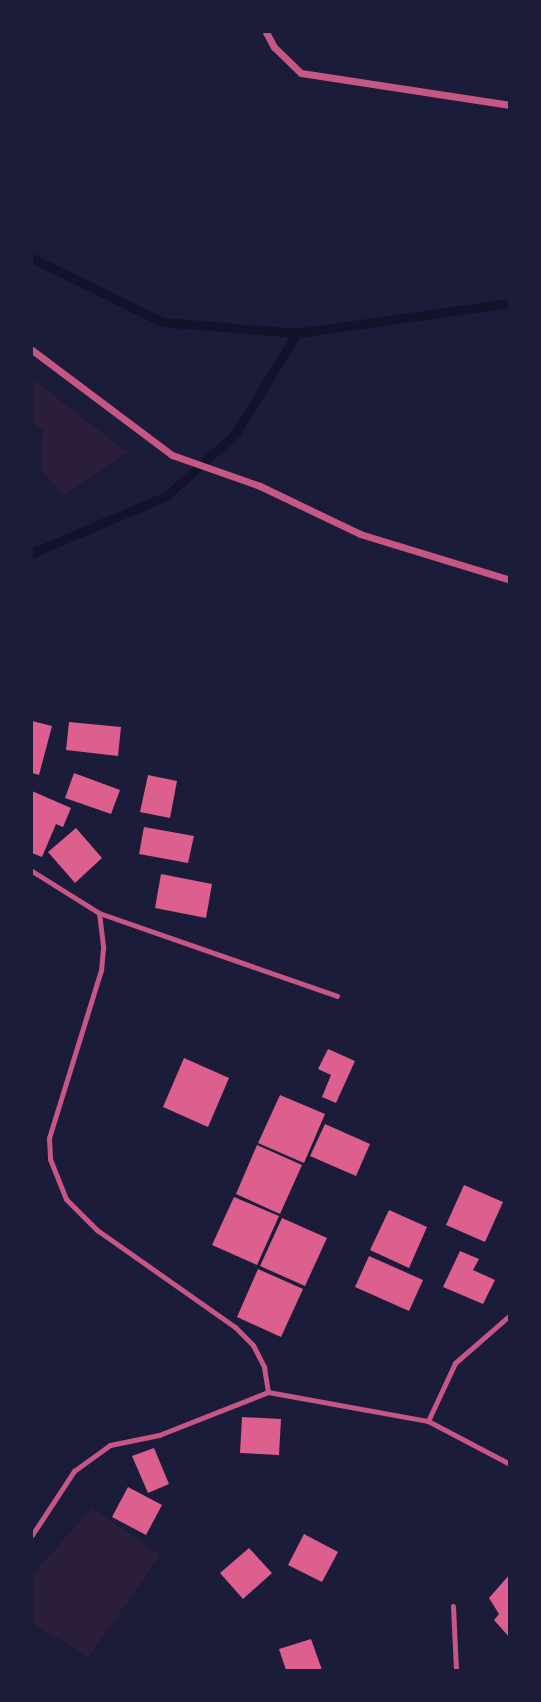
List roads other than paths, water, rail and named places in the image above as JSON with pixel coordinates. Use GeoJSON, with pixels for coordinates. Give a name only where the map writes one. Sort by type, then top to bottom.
{"type":"FeatureCollection","features":[{"type":"Feature","properties":{"kind":"street"},"geometry":{"type":"LineString","coordinates":[[266,32],[274,47],[301,73],[509,105]]}},
{"type":"Feature","properties":{"kind":"street"},"geometry":{"type":"LineString","coordinates":[[32,350],[172,455],[260,486],[359,534],[509,580]]}},
{"type":"Feature","properties":{"kind":"lane"},"geometry":{"type":"LineString","coordinates":[[32,871],[99,913],[337,996]]}},
{"type":"Feature","properties":{"kind":"lane"},"geometry":{"type":"LineString","coordinates":[[99,913],[101,970],[49,1138],[57,1179],[80,1216],[235,1327],[258,1356],[268,1392]]}},
{"type":"Feature","properties":{"kind":"lane"},"geometry":{"type":"LineString","coordinates":[[428,1421],[455,1363],[509,1315]]}},
{"type":"Feature","properties":{"kind":"lane"},"geometry":{"type":"LineString","coordinates":[[32,1535],[74,1471],[110,1445],[159,1435],[268,1392],[428,1421],[509,1464]]}},
{"type":"Feature","properties":{"kind":"lane"},"geometry":{"type":"LineString","coordinates":[[453,1606],[456,1671]]}},
{"type":"Feature","properties":{"kind":"waterway"},"geometry":{"type":"LineString","coordinates":[[32,258],[162,322],[297,333]]}},
{"type":"Feature","properties":{"kind":"waterway"},"geometry":{"type":"LineString","coordinates":[[32,553],[166,496],[235,434],[297,333],[510,303]]}}]}
